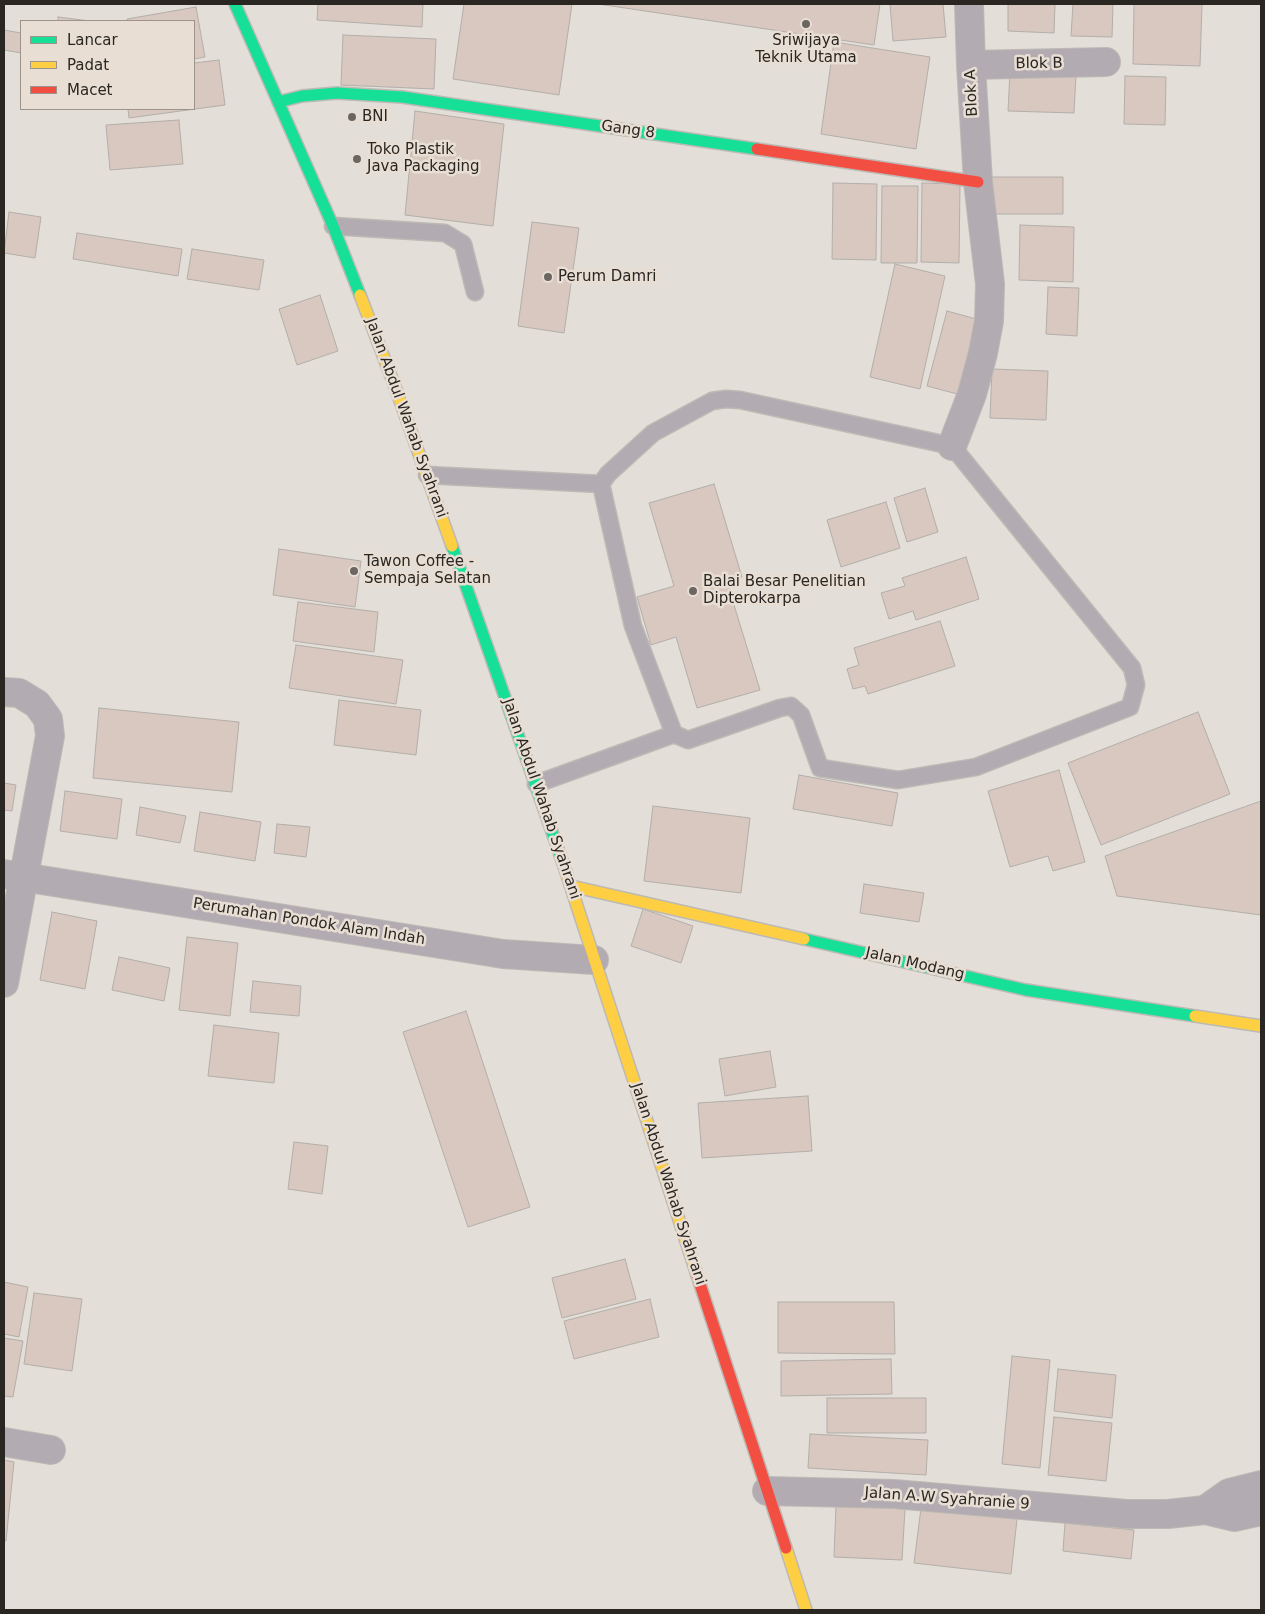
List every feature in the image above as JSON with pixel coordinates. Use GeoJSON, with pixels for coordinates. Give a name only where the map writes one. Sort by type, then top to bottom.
{"type":"FeatureCollection","features":[{"type":"Feature","properties":{"kind":"main road","name":"Jalan Abdul Wahab Syahrani"},"geometry":{"type":"LineString","coordinates":[[235,4],[333,226],[391,374],[427,475],[571,886],[806,1610]]}},
{"type":"Feature","properties":{"kind":"main road","name":"Gang 8"},"geometry":{"type":"LineString","coordinates":[[278,102],[302,96],[336,93],[402,97],[978,182]]}},
{"type":"Feature","properties":{"kind":"main road","name":"Jalan Modang"},"geometry":{"type":"LineString","coordinates":[[571,886],[1026,990],[1261,1026]]}},
{"type":"Feature","properties":{"kind":"street","name":"Blok A"},"geometry":{"type":"LineString","coordinates":[[952,446],[972,394],[989,321],[990,284],[978,182],[970,65],[969,4]]}},
{"type":"Feature","properties":{"kind":"street","name":"Blok B"},"geometry":{"type":"LineString","coordinates":[[970,65],[1106,62]]}},
{"type":"Feature","properties":{"kind":"street"},"geometry":{"type":"LineString","coordinates":[[4,692],[19,694],[37,704],[48,719],[50,736],[14,876],[4,983]]}},
{"type":"Feature","properties":{"kind":"street","name":"Perumahan Pondok Alam Indah"},"geometry":{"type":"LineString","coordinates":[[14,876],[503,954],[594,960]]}},
{"type":"Feature","properties":{"kind":"street"},"geometry":{"type":"LineString","coordinates":[[4,1442],[51,1450]]}},
{"type":"Feature","properties":{"kind":"street"},"geometry":{"type":"LineString","coordinates":[[1205,1510],[1229,1493],[1261,1485]]}},
{"type":"Feature","properties":{"kind":"street","name":"Jalan A.W Syahranie 9"},"geometry":{"type":"LineString","coordinates":[[767,1491],[894,1494],[1127,1514],[1168,1514],[1205,1510]]}},
{"type":"Feature","properties":{"kind":"street"},"geometry":{"type":"LineString","coordinates":[[1205,1510],[1234,1517],[1261,1511]]}},
{"type":"Feature","properties":{"kind":"lane"},"geometry":{"type":"LineString","coordinates":[[333,226],[445,233],[463,244],[475,292]]}},
{"type":"Feature","properties":{"kind":"lane"},"geometry":{"type":"LineString","coordinates":[[536,784],[674,734],[688,740],[780,708],[791,706],[801,716],[820,768],[898,780],[976,768],[1130,707],[1136,685],[1132,668],[952,446],[740,400],[726,399],[712,401],[654,433],[608,474],[601,484],[633,626],[674,734]]}},
{"type":"Feature","properties":{"kind":"lane"},"geometry":{"type":"LineString","coordinates":[[427,475],[601,484]]}},
{"type":"Feature","properties":{"kind":"building"},"geometry":{"type":"Polygon","coordinates":[[[318,4],[423,4],[422,27],[317,20],[318,4]]]}},
{"type":"Feature","properties":{"kind":"building"},"geometry":{"type":"Polygon","coordinates":[[[464,4],[572,4],[559,95],[453,79],[464,4]]]}},
{"type":"Feature","properties":{"kind":"building","name":"Sriwijaya Teknik Utama"},"geometry":{"type":"Polygon","coordinates":[[[598,4],[880,4],[874,45],[598,4]]]}},
{"type":"Feature","properties":{"kind":"building"},"geometry":{"type":"Polygon","coordinates":[[[890,4],[943,4],[946,37],[893,41],[890,4]]]}},
{"type":"Feature","properties":{"kind":"building"},"geometry":{"type":"Polygon","coordinates":[[[1008,4],[1055,4],[1054,33],[1008,31],[1008,4]]]}},
{"type":"Feature","properties":{"kind":"building"},"geometry":{"type":"Polygon","coordinates":[[[1073,4],[1113,4],[1112,37],[1071,36],[1073,4]]]}},
{"type":"Feature","properties":{"kind":"building"},"geometry":{"type":"Polygon","coordinates":[[[1134,4],[1202,4],[1200,66],[1133,64],[1134,4]]]}},
{"type":"Feature","properties":{"kind":"building"},"geometry":{"type":"Polygon","coordinates":[[[196,7],[205,57],[195,59],[195,20],[127,19],[196,7]]]}},
{"type":"Feature","properties":{"kind":"building"},"geometry":{"type":"Polygon","coordinates":[[[58,17],[82,20],[58,20],[58,17]]]}},
{"type":"Feature","properties":{"kind":"building"},"geometry":{"type":"Polygon","coordinates":[[[4,30],[20,33],[20,53],[4,50],[4,30]]]}},
{"type":"Feature","properties":{"kind":"building"},"geometry":{"type":"Polygon","coordinates":[[[343,35],[436,39],[434,89],[341,85],[343,35]]]}},
{"type":"Feature","properties":{"kind":"building"},"geometry":{"type":"Polygon","coordinates":[[[834,42],[930,57],[916,149],[821,134],[834,42]]]}},
{"type":"Feature","properties":{"kind":"building"},"geometry":{"type":"Polygon","coordinates":[[[219,60],[225,105],[195,109],[195,63],[219,60]]]}},
{"type":"Feature","properties":{"kind":"building"},"geometry":{"type":"Polygon","coordinates":[[[1010,72],[1076,74],[1074,113],[1008,111],[1010,72]]]}},
{"type":"Feature","properties":{"kind":"building"},"geometry":{"type":"Polygon","coordinates":[[[1125,76],[1166,77],[1165,125],[1124,124],[1125,76]]]}},
{"type":"Feature","properties":{"kind":"building"},"geometry":{"type":"Polygon","coordinates":[[[128,110],[188,110],[129,118],[128,110]]]}},
{"type":"Feature","properties":{"kind":"building"},"geometry":{"type":"Polygon","coordinates":[[[415,111],[504,124],[493,226],[405,215],[415,111]]]}},
{"type":"Feature","properties":{"kind":"building"},"geometry":{"type":"Polygon","coordinates":[[[179,120],[183,164],[110,170],[106,125],[179,120]]]}},
{"type":"Feature","properties":{"kind":"building"},"geometry":{"type":"Polygon","coordinates":[[[991,177],[1063,177],[1063,214],[991,214],[991,177]]]}},
{"type":"Feature","properties":{"kind":"building"},"geometry":{"type":"Polygon","coordinates":[[[833,183],[877,184],[876,260],[832,259],[833,183]]]}},
{"type":"Feature","properties":{"kind":"building"},"geometry":{"type":"Polygon","coordinates":[[[922,183],[960,184],[959,263],[921,262],[922,183]]]}},
{"type":"Feature","properties":{"kind":"building"},"geometry":{"type":"Polygon","coordinates":[[[882,186],[918,186],[917,263],[881,263],[882,186]]]}},
{"type":"Feature","properties":{"kind":"building"},"geometry":{"type":"Polygon","coordinates":[[[9,212],[41,217],[35,258],[4,253],[9,212]]]}},
{"type":"Feature","properties":{"kind":"building","name":"Perum Damri"},"geometry":{"type":"Polygon","coordinates":[[[532,222],[579,228],[564,333],[518,326],[532,222]]]}},
{"type":"Feature","properties":{"kind":"building"},"geometry":{"type":"Polygon","coordinates":[[[1020,225],[1074,227],[1073,282],[1019,280],[1020,225]]]}},
{"type":"Feature","properties":{"kind":"building"},"geometry":{"type":"Polygon","coordinates":[[[77,233],[182,249],[178,276],[73,259],[77,233]]]}},
{"type":"Feature","properties":{"kind":"building"},"geometry":{"type":"Polygon","coordinates":[[[192,249],[264,260],[259,290],[187,279],[192,249]]]}},
{"type":"Feature","properties":{"kind":"building"},"geometry":{"type":"Polygon","coordinates":[[[895,264],[945,276],[920,389],[870,377],[895,264]]]}},
{"type":"Feature","properties":{"kind":"building"},"geometry":{"type":"Polygon","coordinates":[[[1048,287],[1079,288],[1077,336],[1046,334],[1048,287]]]}},
{"type":"Feature","properties":{"kind":"building"},"geometry":{"type":"Polygon","coordinates":[[[320,295],[338,351],[297,365],[279,309],[320,295]]]}},
{"type":"Feature","properties":{"kind":"building"},"geometry":{"type":"Polygon","coordinates":[[[947,311],[980,320],[961,395],[927,386],[947,311]]]}},
{"type":"Feature","properties":{"kind":"building"},"geometry":{"type":"Polygon","coordinates":[[[992,369],[1048,371],[1046,420],[990,418],[992,369]]]}},
{"type":"Feature","properties":{"kind":"building","name":"Balai Besar Penelitian Dipterokarpa"},"geometry":{"type":"Polygon","coordinates":[[[714,484],[742,577],[727,582],[760,690],[697,708],[676,637],[651,645],[637,597],[674,586],[649,503],[714,484]]]}},
{"type":"Feature","properties":{"kind":"building"},"geometry":{"type":"Polygon","coordinates":[[[925,488],[938,532],[907,542],[894,498],[925,488]]]}},
{"type":"Feature","properties":{"kind":"building"},"geometry":{"type":"Polygon","coordinates":[[[886,502],[900,548],[841,567],[827,520],[886,502]]]}},
{"type":"Feature","properties":{"kind":"building"},"geometry":{"type":"Polygon","coordinates":[[[279,549],[361,561],[355,607],[273,595],[279,549]]]}},
{"type":"Feature","properties":{"kind":"building"},"geometry":{"type":"Polygon","coordinates":[[[966,557],[979,599],[916,620],[913,611],[889,619],[881,593],[905,586],[902,578],[966,557]]]}},
{"type":"Feature","properties":{"kind":"building"},"geometry":{"type":"Polygon","coordinates":[[[298,602],[378,612],[374,652],[293,641],[298,602]]]}},
{"type":"Feature","properties":{"kind":"building"},"geometry":{"type":"Polygon","coordinates":[[[940,621],[955,666],[868,694],[865,686],[853,689],[847,669],[859,665],[854,648],[940,621]]]}},
{"type":"Feature","properties":{"kind":"building"},"geometry":{"type":"Polygon","coordinates":[[[296,645],[403,660],[396,704],[289,688],[296,645]]]}},
{"type":"Feature","properties":{"kind":"building"},"geometry":{"type":"Polygon","coordinates":[[[339,700],[421,710],[416,755],[334,745],[339,700]]]}},
{"type":"Feature","properties":{"kind":"building"},"geometry":{"type":"Polygon","coordinates":[[[99,708],[239,722],[232,792],[93,778],[99,708]]]}},
{"type":"Feature","properties":{"kind":"building"},"geometry":{"type":"Polygon","coordinates":[[[1198,712],[1230,794],[1101,845],[1068,763],[1198,712]]]}},
{"type":"Feature","properties":{"kind":"building"},"geometry":{"type":"Polygon","coordinates":[[[1059,770],[1085,862],[1053,871],[1048,856],[1010,867],[988,791],[1059,770]]]}},
{"type":"Feature","properties":{"kind":"building"},"geometry":{"type":"Polygon","coordinates":[[[799,775],[898,793],[892,826],[793,809],[799,775]]]}},
{"type":"Feature","properties":{"kind":"building"},"geometry":{"type":"Polygon","coordinates":[[[4,783],[16,785],[12,811],[4,810],[4,783]]]}},
{"type":"Feature","properties":{"kind":"building"},"geometry":{"type":"Polygon","coordinates":[[[65,791],[122,799],[117,839],[60,831],[65,791]]]}},
{"type":"Feature","properties":{"kind":"building"},"geometry":{"type":"Polygon","coordinates":[[[1261,801],[1261,915],[1117,896],[1105,856],[1261,801]]]}},
{"type":"Feature","properties":{"kind":"building"},"geometry":{"type":"Polygon","coordinates":[[[653,806],[750,818],[741,893],[644,881],[653,806]]]}},
{"type":"Feature","properties":{"kind":"building"},"geometry":{"type":"Polygon","coordinates":[[[140,807],[186,816],[180,843],[136,835],[140,807]]]}},
{"type":"Feature","properties":{"kind":"building"},"geometry":{"type":"Polygon","coordinates":[[[200,812],[261,822],[255,861],[194,851],[200,812]]]}},
{"type":"Feature","properties":{"kind":"building"},"geometry":{"type":"Polygon","coordinates":[[[277,824],[310,827],[306,857],[274,853],[277,824]]]}},
{"type":"Feature","properties":{"kind":"building"},"geometry":{"type":"Polygon","coordinates":[[[864,884],[924,893],[919,922],[860,913],[864,884]]]}},
{"type":"Feature","properties":{"kind":"building"},"geometry":{"type":"Polygon","coordinates":[[[643,909],[693,926],[681,963],[631,946],[643,909]]]}},
{"type":"Feature","properties":{"kind":"building"},"geometry":{"type":"Polygon","coordinates":[[[52,912],[97,921],[85,989],[40,980],[52,912]]]}},
{"type":"Feature","properties":{"kind":"building"},"geometry":{"type":"Polygon","coordinates":[[[187,937],[238,943],[230,1016],[179,1010],[187,937]]]}},
{"type":"Feature","properties":{"kind":"building"},"geometry":{"type":"Polygon","coordinates":[[[119,957],[170,968],[164,1001],[112,990],[119,957]]]}},
{"type":"Feature","properties":{"kind":"building"},"geometry":{"type":"Polygon","coordinates":[[[253,981],[301,986],[299,1016],[250,1012],[253,981]]]}},
{"type":"Feature","properties":{"kind":"building"},"geometry":{"type":"Polygon","coordinates":[[[466,1011],[530,1207],[468,1227],[403,1032],[466,1011]]]}},
{"type":"Feature","properties":{"kind":"building"},"geometry":{"type":"Polygon","coordinates":[[[214,1025],[279,1033],[274,1083],[208,1076],[214,1025]]]}},
{"type":"Feature","properties":{"kind":"building"},"geometry":{"type":"Polygon","coordinates":[[[770,1051],[776,1087],[725,1096],[719,1059],[770,1051]]]}},
{"type":"Feature","properties":{"kind":"building"},"geometry":{"type":"Polygon","coordinates":[[[808,1096],[812,1151],[702,1158],[698,1103],[808,1096]]]}},
{"type":"Feature","properties":{"kind":"building"},"geometry":{"type":"Polygon","coordinates":[[[294,1142],[328,1146],[322,1194],[288,1189],[294,1142]]]}},
{"type":"Feature","properties":{"kind":"building"},"geometry":{"type":"Polygon","coordinates":[[[625,1259],[636,1299],[562,1318],[552,1278],[625,1259]]]}},
{"type":"Feature","properties":{"kind":"building"},"geometry":{"type":"Polygon","coordinates":[[[4,1282],[28,1287],[19,1337],[4,1334],[4,1282]]]}},
{"type":"Feature","properties":{"kind":"building"},"geometry":{"type":"Polygon","coordinates":[[[34,1293],[82,1299],[72,1371],[24,1364],[34,1293]]]}},
{"type":"Feature","properties":{"kind":"building"},"geometry":{"type":"Polygon","coordinates":[[[650,1299],[659,1337],[574,1359],[564,1321],[650,1299]]]}},
{"type":"Feature","properties":{"kind":"building"},"geometry":{"type":"Polygon","coordinates":[[[778,1302],[894,1302],[895,1354],[778,1353],[778,1302]]]}},
{"type":"Feature","properties":{"kind":"building"},"geometry":{"type":"Polygon","coordinates":[[[4,1338],[23,1341],[13,1397],[4,1396],[4,1338]]]}},
{"type":"Feature","properties":{"kind":"building"},"geometry":{"type":"Polygon","coordinates":[[[1012,1356],[1050,1360],[1040,1468],[1002,1464],[1012,1356]]]}},
{"type":"Feature","properties":{"kind":"building"},"geometry":{"type":"Polygon","coordinates":[[[891,1359],[892,1394],[781,1396],[781,1361],[891,1359]]]}},
{"type":"Feature","properties":{"kind":"building"},"geometry":{"type":"Polygon","coordinates":[[[1058,1369],[1116,1375],[1112,1418],[1054,1411],[1058,1369]]]}},
{"type":"Feature","properties":{"kind":"building"},"geometry":{"type":"Polygon","coordinates":[[[827,1398],[926,1398],[926,1433],[827,1433],[827,1398]]]}},
{"type":"Feature","properties":{"kind":"building"},"geometry":{"type":"Polygon","coordinates":[[[1054,1417],[1112,1423],[1106,1481],[1048,1475],[1054,1417]]]}},
{"type":"Feature","properties":{"kind":"building"},"geometry":{"type":"Polygon","coordinates":[[[810,1434],[928,1440],[926,1475],[808,1468],[810,1434]]]}},
{"type":"Feature","properties":{"kind":"building"},"geometry":{"type":"Polygon","coordinates":[[[4,1460],[14,1462],[6,1541],[4,1541],[4,1460]]]}},
{"type":"Feature","properties":{"kind":"building"},"geometry":{"type":"Polygon","coordinates":[[[836,1505],[905,1509],[902,1560],[834,1557],[836,1505]]]}},
{"type":"Feature","properties":{"kind":"building"},"geometry":{"type":"Polygon","coordinates":[[[921,1508],[1017,1519],[1011,1574],[914,1563],[921,1508]]]}},
{"type":"Feature","properties":{"kind":"building"},"geometry":{"type":"Polygon","coordinates":[[[1065,1523],[1134,1530],[1131,1559],[1063,1551],[1065,1523]]]}},
{"type":"Feature","properties":{"kind":"traffic: fast"},"geometry":{"type":"LineString","coordinates":[[235,4],[333,226],[360,295]]}},
{"type":"Feature","properties":{"kind":"traffic: fast"},"geometry":{"type":"LineString","coordinates":[[278,102],[302,96],[337,93],[402,97],[757,149]]}},
{"type":"Feature","properties":{"kind":"traffic: fast"},"geometry":{"type":"LineString","coordinates":[[452,546],[566,872]]}},
{"type":"Feature","properties":{"kind":"traffic: fast"},"geometry":{"type":"LineString","coordinates":[[804,939],[1026,990],[1195,1016]]}},
{"type":"Feature","properties":{"kind":"traffic: slow"},"geometry":{"type":"LineString","coordinates":[[360,295],[452,546]]}},
{"type":"Feature","properties":{"kind":"traffic: slow"},"geometry":{"type":"LineString","coordinates":[[566,872],[697,1275]]}},
{"type":"Feature","properties":{"kind":"traffic: slow"},"geometry":{"type":"LineString","coordinates":[[571,886],[804,939]]}},
{"type":"Feature","properties":{"kind":"traffic: slow"},"geometry":{"type":"LineString","coordinates":[[1195,1016],[1261,1026]]}},
{"type":"Feature","properties":{"kind":"traffic: slow"},"geometry":{"type":"LineString","coordinates":[[786,1548],[806,1610]]}},
{"type":"Feature","properties":{"kind":"traffic: jam"},"geometry":{"type":"LineString","coordinates":[[757,149],[978,182]]}},
{"type":"Feature","properties":{"kind":"traffic: jam"},"geometry":{"type":"LineString","coordinates":[[697,1275],[786,1548]]}},
{"type":"Feature","properties":{"kind":"place","name":"Sriwijaya Teknik Utama"},"geometry":{"type":"Point","coordinates":[806,24]}},
{"type":"Feature","properties":{"kind":"place","name":"BNI"},"geometry":{"type":"Point","coordinates":[352,117]}},
{"type":"Feature","properties":{"kind":"place","name":"Toko Plastik Java Packaging"},"geometry":{"type":"Point","coordinates":[357,159]}},
{"type":"Feature","properties":{"kind":"place","name":"Perum Damri"},"geometry":{"type":"Point","coordinates":[548,277]}},
{"type":"Feature","properties":{"kind":"place","name":"Tawon Coffee - Sempaja Selatan"},"geometry":{"type":"Point","coordinates":[354,571]}},
{"type":"Feature","properties":{"kind":"place","name":"Balai Besar Penelitian Dipterokarpa"},"geometry":{"type":"Point","coordinates":[693,591]}}]}
